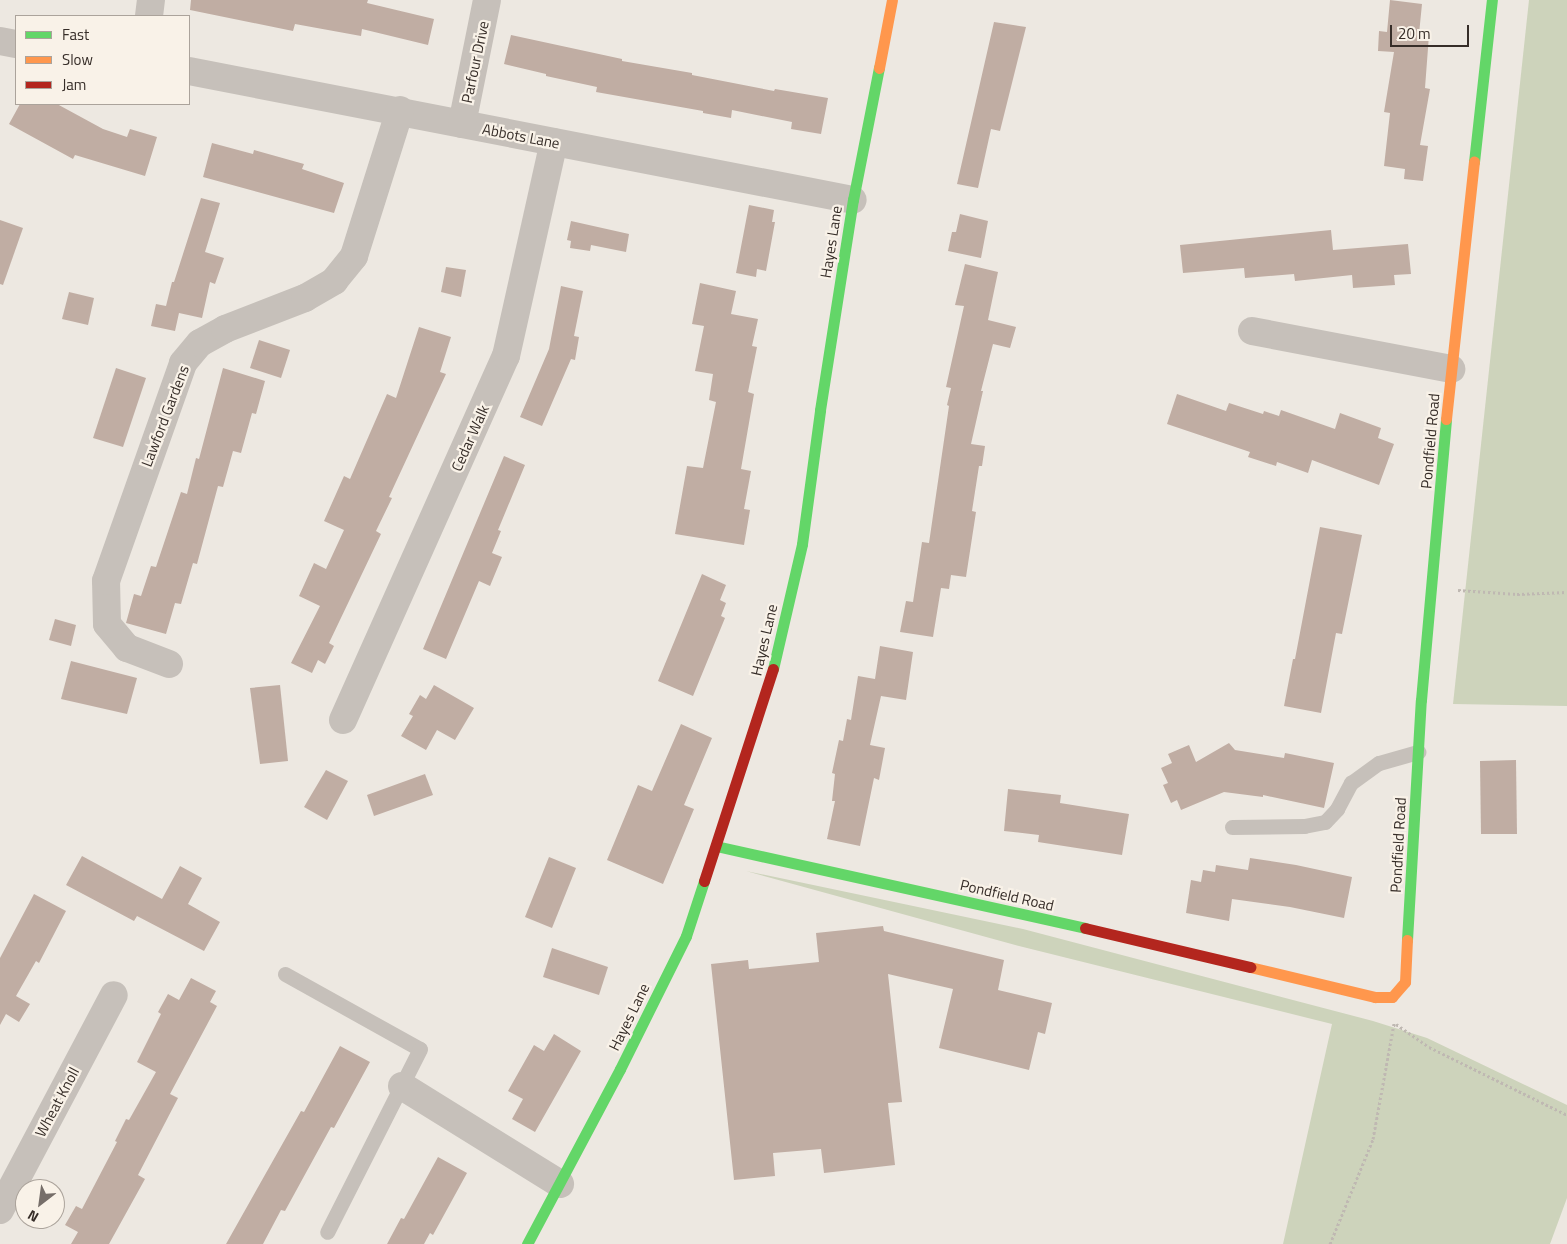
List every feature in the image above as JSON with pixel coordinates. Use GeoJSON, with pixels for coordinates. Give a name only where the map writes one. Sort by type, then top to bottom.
{"type":"FeatureCollection","features":[{"type":"Feature","properties":{"kind":"street"},"geometry":{"type":"LineString","coordinates":[[149,15],[151,0]]}},
{"type":"Feature","properties":{"kind":"street","name":"Parfour Drive"},"geometry":{"type":"LineString","coordinates":[[462,124],[487,0]]}},
{"type":"Feature","properties":{"kind":"street","name":"Hayes Lane"},"geometry":{"type":"LineString","coordinates":[[527,1244],[560,1184],[686,936],[768,688],[802,544],[820,410],[853,200],[892,0]]}},
{"type":"Feature","properties":{"kind":"street","name":"Pondfield Road"},"geometry":{"type":"LineString","coordinates":[[716,846],[1028,914],[1375,997],[1392,997],[1405,982],[1418,752],[1431,588],[1451,370],[1492,0]]}},
{"type":"Feature","properties":{"kind":"street"},"geometry":{"type":"LineString","coordinates":[[0,41],[15,44]]}},
{"type":"Feature","properties":{"kind":"street","name":"Abbots Lane"},"geometry":{"type":"LineString","coordinates":[[190,71],[400,110],[462,124],[853,200]]}},
{"type":"Feature","properties":{"kind":"street","name":"Lawford Gardens"},"geometry":{"type":"LineString","coordinates":[[168,664],[127,648],[107,624],[106,581],[183,363],[200,343],[224,329],[305,298],[334,281],[354,256],[400,110]]}},
{"type":"Feature","properties":{"kind":"street","name":"Cedar Walk"},"geometry":{"type":"LineString","coordinates":[[343,720],[506,356],[554,142]]}},
{"type":"Feature","properties":{"kind":"street"},"geometry":{"type":"LineString","coordinates":[[1252,331],[1451,370]]}},
{"type":"Feature","properties":{"kind":"street","name":"Wheat Knoll"},"geometry":{"type":"LineString","coordinates":[[0,1210],[114,995]]}},
{"type":"Feature","properties":{"kind":"street"},"geometry":{"type":"LineString","coordinates":[[402,1086],[560,1184]]}},
{"type":"Feature","properties":{"kind":"lane"},"geometry":{"type":"LineString","coordinates":[[1232,826],[1304,826],[1325,822],[1337,809],[1351,784],[1380,763],[1418,752]]}},
{"type":"Feature","properties":{"kind":"lane"},"geometry":{"type":"LineString","coordinates":[[285,974],[420,1048],[327,1232]]}},
{"type":"Feature","properties":{"kind":"path"},"geometry":{"type":"LineString","coordinates":[[1431,588],[1517,594],[1567,592]]}},
{"type":"Feature","properties":{"kind":"path"},"geometry":{"type":"LineString","coordinates":[[1330,1244],[1373,1139],[1394,1022],[1392,997]]}},
{"type":"Feature","properties":{"kind":"path"},"geometry":{"type":"LineString","coordinates":[[1394,1022],[1429,1047],[1567,1115]]}},
{"type":"Feature","properties":{"kind":"green space"},"geometry":{"type":"Polygon","coordinates":[[[1529,0],[1567,0],[1567,706],[1453,704],[1529,0]]]}},
{"type":"Feature","properties":{"kind":"green space"},"geometry":{"type":"Polygon","coordinates":[[[746,871],[1023,929],[1373,1021],[1427,1038],[1567,1105],[1567,1198],[1550,1244],[1283,1244],[1332,1024],[1019,946],[746,871]]]}},
{"type":"Feature","properties":{"kind":"building"},"geometry":{"type":"Polygon","coordinates":[[[191,0],[368,0],[367,3],[434,19],[428,45],[362,29],[361,36],[295,24],[293,31],[190,10],[191,0]]]}},
{"type":"Feature","properties":{"kind":"building"},"geometry":{"type":"Polygon","coordinates":[[[1390,0],[1422,4],[1419,34],[1429,35],[1425,88],[1430,89],[1420,145],[1428,146],[1423,181],[1404,179],[1405,169],[1384,166],[1390,113],[1384,112],[1394,52],[1378,51],[1379,31],[1387,32],[1390,0]]]}},
{"type":"Feature","properties":{"kind":"building"},"geometry":{"type":"Polygon","coordinates":[[[994,22],[1026,27],[1000,131],[991,129],[978,188],[957,184],[994,22]]]}},
{"type":"Feature","properties":{"kind":"building"},"geometry":{"type":"Polygon","coordinates":[[[511,35],[622,59],[622,61],[692,73],[692,75],[774,91],[775,89],[828,98],[821,134],[791,129],[792,122],[732,110],[731,118],[703,113],[703,111],[596,92],[597,87],[546,76],[546,74],[504,64],[511,35]]]}},
{"type":"Feature","properties":{"kind":"building"},"geometry":{"type":"Polygon","coordinates":[[[19,105],[59,105],[103,129],[127,137],[130,129],[157,137],[145,176],[75,155],[73,159],[9,124],[19,105]]]}},
{"type":"Feature","properties":{"kind":"building"},"geometry":{"type":"Polygon","coordinates":[[[212,143],[253,154],[254,150],[304,164],[302,169],[344,183],[334,213],[203,177],[212,143]]]}},
{"type":"Feature","properties":{"kind":"building"},"geometry":{"type":"Polygon","coordinates":[[[201,198],[220,203],[205,252],[224,258],[215,284],[210,282],[202,318],[179,313],[175,331],[151,326],[156,304],[166,306],[172,282],[174,282],[201,198]]]}},
{"type":"Feature","properties":{"kind":"building"},"geometry":{"type":"Polygon","coordinates":[[[749,205],[774,210],[772,222],[775,222],[766,271],[757,269],[756,277],[736,273],[749,205]]]}},
{"type":"Feature","properties":{"kind":"building"},"geometry":{"type":"Polygon","coordinates":[[[960,214],[988,221],[981,258],[948,251],[952,232],[956,232],[960,214]]]}},
{"type":"Feature","properties":{"kind":"building"},"geometry":{"type":"Polygon","coordinates":[[[0,220],[23,228],[3,285],[0,284],[0,220]]]}},
{"type":"Feature","properties":{"kind":"building"},"geometry":{"type":"Polygon","coordinates":[[[571,221],[629,234],[626,252],[591,245],[590,251],[570,248],[571,241],[567,240],[571,221]]]}},
{"type":"Feature","properties":{"kind":"building"},"geometry":{"type":"Polygon","coordinates":[[[1331,230],[1333,250],[1408,244],[1411,274],[1394,275],[1395,285],[1353,288],[1352,275],[1295,281],[1294,274],[1245,278],[1244,268],[1183,273],[1180,245],[1331,230]]]}},
{"type":"Feature","properties":{"kind":"building"},"geometry":{"type":"Polygon","coordinates":[[[965,264],[998,272],[988,320],[1016,327],[1010,348],[993,344],[981,391],[983,391],[971,444],[985,446],[982,466],[979,466],[972,511],[976,512],[966,577],[951,575],[949,589],[941,588],[933,637],[900,632],[906,601],[913,602],[922,542],[929,543],[949,406],[947,405],[951,388],[946,387],[964,306],[955,305],[965,264]]]}},
{"type":"Feature","properties":{"kind":"building"},"geometry":{"type":"Polygon","coordinates":[[[446,267],[466,270],[461,297],[441,292],[446,267]]]}},
{"type":"Feature","properties":{"kind":"building"},"geometry":{"type":"Polygon","coordinates":[[[700,283],[736,291],[731,314],[758,319],[752,346],[757,347],[748,392],[754,394],[741,469],[751,471],[744,509],[750,510],[744,545],[675,534],[687,466],[703,468],[716,402],[709,400],[713,374],[695,371],[704,326],[692,324],[700,283]]]}},
{"type":"Feature","properties":{"kind":"building"},"geometry":{"type":"Polygon","coordinates":[[[561,286],[583,291],[574,336],[579,337],[575,360],[571,359],[542,426],[520,417],[549,349],[561,286]]]}},
{"type":"Feature","properties":{"kind":"building"},"geometry":{"type":"Polygon","coordinates":[[[69,292],[94,298],[88,325],[62,319],[69,292]]]}},
{"type":"Feature","properties":{"kind":"building"},"geometry":{"type":"Polygon","coordinates":[[[419,327],[451,337],[440,372],[446,374],[389,497],[392,498],[376,531],[381,534],[329,643],[334,646],[325,664],[318,660],[312,673],[291,663],[320,606],[299,596],[314,563],[326,569],[344,530],[324,521],[344,476],[350,479],[387,394],[396,398],[419,327]]]}},
{"type":"Feature","properties":{"kind":"building"},"geometry":{"type":"Polygon","coordinates":[[[259,340],[290,350],[281,378],[250,368],[259,340]]]}},
{"type":"Feature","properties":{"kind":"building"},"geometry":{"type":"Polygon","coordinates":[[[116,368],[146,378],[123,447],[93,438],[116,368]]]}},
{"type":"Feature","properties":{"kind":"building"},"geometry":{"type":"Polygon","coordinates":[[[223,368],[265,381],[256,414],[252,413],[241,453],[233,451],[223,487],[218,486],[197,564],[193,563],[181,604],[175,603],[166,634],[126,623],[134,594],[141,596],[151,566],[156,567],[181,492],[187,494],[196,458],[199,459],[223,368]]]}},
{"type":"Feature","properties":{"kind":"building"},"geometry":{"type":"Polygon","coordinates":[[[1177,394],[1226,411],[1229,403],[1263,414],[1264,411],[1279,416],[1281,410],[1335,429],[1340,413],[1381,428],[1378,438],[1394,444],[1379,485],[1312,460],[1308,473],[1277,462],[1276,466],[1248,457],[1250,452],[1167,424],[1177,394]]]}},
{"type":"Feature","properties":{"kind":"building"},"geometry":{"type":"Polygon","coordinates":[[[504,456],[525,465],[498,530],[501,531],[492,553],[502,557],[490,586],[479,581],[446,659],[423,649],[504,456]]]}},
{"type":"Feature","properties":{"kind":"building"},"geometry":{"type":"Polygon","coordinates":[[[1320,527],[1362,535],[1342,634],[1336,633],[1321,713],[1284,706],[1293,659],[1295,659],[1320,527]]]}},
{"type":"Feature","properties":{"kind":"building"},"geometry":{"type":"Polygon","coordinates":[[[702,574],[726,585],[720,600],[726,603],[721,616],[725,618],[693,696],[658,681],[702,574]]]}},
{"type":"Feature","properties":{"kind":"building"},"geometry":{"type":"Polygon","coordinates":[[[55,619],[76,625],[71,646],[49,640],[55,619]]]}},
{"type":"Feature","properties":{"kind":"building"},"geometry":{"type":"Polygon","coordinates":[[[880,646],[913,652],[906,700],[881,696],[870,745],[885,748],[879,780],[874,778],[860,846],[827,839],[835,801],[832,801],[835,774],[832,773],[839,740],[843,741],[847,719],[851,720],[858,676],[875,679],[880,646]]]}},
{"type":"Feature","properties":{"kind":"building"},"geometry":{"type":"Polygon","coordinates":[[[71,661],[137,678],[127,714],[61,699],[71,661]]]}},
{"type":"Feature","properties":{"kind":"building"},"geometry":{"type":"Polygon","coordinates":[[[280,685],[288,761],[260,764],[250,688],[280,685]]]}},
{"type":"Feature","properties":{"kind":"building"},"geometry":{"type":"Polygon","coordinates":[[[434,685],[474,708],[455,740],[437,730],[426,750],[401,736],[413,716],[409,714],[420,695],[426,699],[434,685]]]}},
{"type":"Feature","properties":{"kind":"building"},"geometry":{"type":"Polygon","coordinates":[[[681,724],[712,738],[684,805],[694,809],[663,884],[607,860],[638,785],[652,791],[681,724]]]}},
{"type":"Feature","properties":{"kind":"building"},"geometry":{"type":"Polygon","coordinates":[[[1229,743],[1235,750],[1284,758],[1285,753],[1334,763],[1324,808],[1263,795],[1263,797],[1224,792],[1181,810],[1177,800],[1171,803],[1163,785],[1168,783],[1161,768],[1172,763],[1168,754],[1189,745],[1196,762],[1229,743]]]}},
{"type":"Feature","properties":{"kind":"building"},"geometry":{"type":"Polygon","coordinates":[[[1516,760],[1517,834],[1481,834],[1480,761],[1516,760]]]}},
{"type":"Feature","properties":{"kind":"building"},"geometry":{"type":"Polygon","coordinates":[[[326,770],[348,781],[327,820],[304,807],[326,770]]]}},
{"type":"Feature","properties":{"kind":"building"},"geometry":{"type":"Polygon","coordinates":[[[425,774],[433,795],[374,816],[367,795],[425,774]]]}},
{"type":"Feature","properties":{"kind":"building"},"geometry":{"type":"Polygon","coordinates":[[[1008,789],[1061,795],[1060,803],[1129,814],[1122,855],[1038,842],[1039,835],[1004,831],[1008,789]]]}},
{"type":"Feature","properties":{"kind":"building"},"geometry":{"type":"Polygon","coordinates":[[[82,856],[162,899],[180,866],[202,878],[188,904],[220,922],[204,951],[137,916],[134,921],[66,885],[82,856]]]}},
{"type":"Feature","properties":{"kind":"building"},"geometry":{"type":"Polygon","coordinates":[[[549,857],[576,868],[552,928],[525,917],[549,857]]]}},
{"type":"Feature","properties":{"kind":"building"},"geometry":{"type":"Polygon","coordinates":[[[1250,858],[1296,865],[1352,877],[1344,918],[1290,907],[1232,899],[1229,921],[1186,913],[1191,880],[1201,882],[1203,870],[1215,872],[1216,865],[1248,870],[1250,858]]]}},
{"type":"Feature","properties":{"kind":"building"},"geometry":{"type":"Polygon","coordinates":[[[34,894],[66,911],[39,963],[36,961],[16,996],[30,1004],[19,1022],[6,1014],[0,1025],[0,958],[34,894]]]}},
{"type":"Feature","properties":{"kind":"building"},"geometry":{"type":"Polygon","coordinates":[[[883,926],[884,931],[1004,960],[998,990],[1052,1003],[1045,1034],[1038,1032],[1029,1070],[939,1048],[953,989],[888,974],[902,1102],[888,1103],[895,1165],[824,1173],[821,1149],[773,1153],[775,1176],[734,1180],[711,964],[748,960],[749,969],[819,962],[816,933],[883,926]]]}},
{"type":"Feature","properties":{"kind":"building"},"geometry":{"type":"Polygon","coordinates":[[[552,948],[608,967],[599,995],[543,977],[552,948]]]}},
{"type":"Feature","properties":{"kind":"building"},"geometry":{"type":"Polygon","coordinates":[[[191,978],[216,991],[210,1002],[217,1006],[170,1094],[178,1098],[138,1175],[145,1179],[109,1244],[71,1244],[78,1232],[65,1225],[76,1206],[82,1209],[117,1142],[115,1141],[126,1119],[129,1120],[156,1072],[137,1062],[161,1014],[158,1012],[168,994],[179,1000],[191,978]]]}},
{"type":"Feature","properties":{"kind":"building"},"geometry":{"type":"Polygon","coordinates":[[[554,1034],[581,1051],[535,1132],[512,1119],[523,1099],[508,1091],[534,1045],[544,1051],[554,1034]]]}},
{"type":"Feature","properties":{"kind":"building"},"geometry":{"type":"Polygon","coordinates":[[[340,1046],[370,1062],[334,1128],[331,1127],[285,1211],[281,1210],[263,1244],[226,1244],[301,1111],[304,1112],[340,1046]]]}},
{"type":"Feature","properties":{"kind":"building"},"geometry":{"type":"Polygon","coordinates":[[[438,1157],[467,1173],[433,1235],[430,1233],[424,1244],[387,1244],[401,1218],[404,1219],[438,1157]]]}},
{"type":"Feature","properties":{"kind":"traffic: fast"},"geometry":{"type":"LineString","coordinates":[[1474,162],[1492,0]]}},
{"type":"Feature","properties":{"kind":"traffic: fast"},"geometry":{"type":"LineString","coordinates":[[773,669],[802,544],[820,410],[853,200],[879,68]]}},
{"type":"Feature","properties":{"kind":"traffic: fast"},"geometry":{"type":"LineString","coordinates":[[1407,940],[1421,700],[1446,419]]}},
{"type":"Feature","properties":{"kind":"traffic: fast"},"geometry":{"type":"LineString","coordinates":[[716,846],[1085,928]]}},
{"type":"Feature","properties":{"kind":"traffic: fast"},"geometry":{"type":"LineString","coordinates":[[527,1244],[620,1069],[686,936],[704,881]]}},
{"type":"Feature","properties":{"kind":"traffic: slow"},"geometry":{"type":"LineString","coordinates":[[879,68],[892,0]]}},
{"type":"Feature","properties":{"kind":"traffic: slow"},"geometry":{"type":"LineString","coordinates":[[1446,419],[1474,162]]}},
{"type":"Feature","properties":{"kind":"traffic: slow"},"geometry":{"type":"LineString","coordinates":[[1250,967],[1375,997],[1392,997],[1405,982],[1407,940]]}},
{"type":"Feature","properties":{"kind":"traffic: jam"},"geometry":{"type":"LineString","coordinates":[[704,881],[773,669]]}},
{"type":"Feature","properties":{"kind":"traffic: jam"},"geometry":{"type":"LineString","coordinates":[[1085,928],[1250,967]]}}]}
